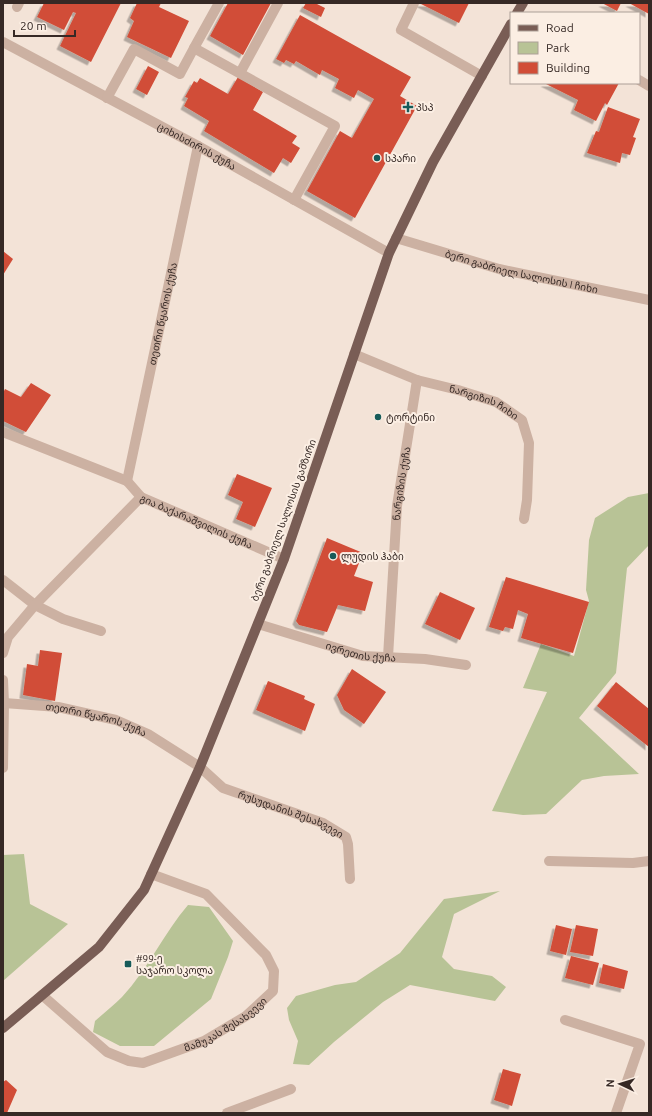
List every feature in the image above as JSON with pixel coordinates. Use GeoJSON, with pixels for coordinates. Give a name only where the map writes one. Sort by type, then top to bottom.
{"type":"FeatureCollection","features":[{"type":"Feature","properties":{"kind":"main road"},"geometry":{"type":"LineString","coordinates":[[518,12],[523,3]]}},
{"type":"Feature","properties":{"kind":"main road","name":"ბერი გაბრიელ სალოსის გამზირი"},"geometry":{"type":"LineString","coordinates":[[3,1028],[99,947],[144,890],[200,768],[284,559],[389,254],[433,162],[510,26]]}},
{"type":"Feature","properties":{"kind":"street"},"geometry":{"type":"LineString","coordinates":[[107,98],[134,49],[180,74],[219,3]]}},
{"type":"Feature","properties":{"kind":"street"},"geometry":{"type":"LineString","coordinates":[[240,73],[278,3]]}},
{"type":"Feature","properties":{"kind":"street"},"geometry":{"type":"LineString","coordinates":[[414,3],[401,30],[482,76]]}},
{"type":"Feature","properties":{"kind":"street","name":"ციხისძირის ქუჩა"},"geometry":{"type":"LineString","coordinates":[[3,42],[198,146],[389,254]]}},
{"type":"Feature","properties":{"kind":"street"},"geometry":{"type":"LineString","coordinates":[[194,48],[335,126],[294,200]]}},
{"type":"Feature","properties":{"kind":"street"},"geometry":{"type":"LineString","coordinates":[[640,81],[649,86]]}},
{"type":"Feature","properties":{"kind":"street","name":"თეთრი წყაროს ქუჩა"},"geometry":{"type":"LineString","coordinates":[[126,481],[198,146]]}},
{"type":"Feature","properties":{"kind":"street","name":"ბერი გაბრიელ სალოსის I ჩიხი"},"geometry":{"type":"LineString","coordinates":[[396,238],[499,269],[649,300]]}},
{"type":"Feature","properties":{"kind":"street"},"geometry":{"type":"LineString","coordinates":[[354,354],[417,380]]}},
{"type":"Feature","properties":{"kind":"street","name":"ნარგიზის ჩიხი"},"geometry":{"type":"LineString","coordinates":[[417,380],[458,390],[496,402],[522,420],[529,443],[527,500],[524,519]]}},
{"type":"Feature","properties":{"kind":"street","name":"ნარგიზის ქუჩა"},"geometry":{"type":"LineString","coordinates":[[388,657],[397,506],[417,380]]}},
{"type":"Feature","properties":{"kind":"street","name":"გია ბაქარაშვილის ქუჩა"},"geometry":{"type":"LineString","coordinates":[[3,432],[126,481],[142,497],[284,559]]}},
{"type":"Feature","properties":{"kind":"street"},"geometry":{"type":"LineString","coordinates":[[3,653],[8,637],[35,605],[142,497]]}},
{"type":"Feature","properties":{"kind":"street"},"geometry":{"type":"LineString","coordinates":[[3,580],[35,605],[63,619],[101,632]]}},
{"type":"Feature","properties":{"kind":"street","name":"ივრეთის ქუჩა"},"geometry":{"type":"LineString","coordinates":[[258,624],[363,656],[425,658],[466,665]]}},
{"type":"Feature","properties":{"kind":"street"},"geometry":{"type":"LineString","coordinates":[[3,680],[3,768]]}},
{"type":"Feature","properties":{"kind":"street","name":"თეთრი წყაროს ქუჩა"},"geometry":{"type":"LineString","coordinates":[[4,703],[58,707],[116,720],[148,734],[200,768]]}},
{"type":"Feature","properties":{"kind":"street","name":"რუსუდანის შესახვევი"},"geometry":{"type":"LineString","coordinates":[[200,768],[223,788],[323,823],[346,837],[348,844],[350,879]]}},
{"type":"Feature","properties":{"kind":"street"},"geometry":{"type":"LineString","coordinates":[[549,860],[633,863],[649,862]]}},
{"type":"Feature","properties":{"kind":"street","name":"მამუკას შესახვევი"},"geometry":{"type":"LineString","coordinates":[[42,995],[107,1052],[129,1061],[143,1063],[204,1042],[246,1016],[273,991],[274,971],[266,955],[206,894],[151,874]]}},
{"type":"Feature","properties":{"kind":"street"},"geometry":{"type":"LineString","coordinates":[[565,1020],[640,1044],[616,1113]]}},
{"type":"Feature","properties":{"kind":"street"},"geometry":{"type":"LineString","coordinates":[[227,1113],[291,1089]]}},
{"type":"Feature","properties":{"kind":"green space"},"geometry":{"type":"Polygon","coordinates":[[[649,493],[649,545],[627,568],[616,673],[579,718],[639,774],[604,776],[582,780],[546,814],[523,815],[492,811],[547,692],[523,688],[541,644],[574,656],[589,601],[586,590],[589,540],[595,518],[628,497],[649,493]]]}},
{"type":"Feature","properties":{"kind":"green space"},"geometry":{"type":"Polygon","coordinates":[[[24,854],[30,904],[68,924],[3,981],[3,855],[24,854]]]}},
{"type":"Feature","properties":{"kind":"green space"},"geometry":{"type":"Polygon","coordinates":[[[500,891],[454,914],[442,957],[454,969],[492,976],[506,987],[495,1001],[410,985],[383,1002],[334,1042],[309,1065],[293,1064],[298,1041],[289,1020],[287,1008],[296,996],[335,985],[356,982],[400,953],[444,899],[500,891]]]}},
{"type":"Feature","properties":{"kind":"green space"},"geometry":{"type":"Polygon","coordinates":[[[188,905],[209,907],[233,941],[211,999],[154,1046],[120,1046],[93,1032],[95,1021],[119,1000],[140,975],[171,927],[188,905]]]}},
{"type":"Feature","properties":{"kind":"building"},"geometry":{"type":"Polygon","coordinates":[[[44,3],[121,3],[91,62],[60,46],[76,13],[73,12],[64,30],[37,17],[44,3]]]}},
{"type":"Feature","properties":{"kind":"building"},"geometry":{"type":"Polygon","coordinates":[[[137,3],[161,3],[159,7],[189,21],[171,58],[127,37],[134,21],[130,18],[137,3]]]}},
{"type":"Feature","properties":{"kind":"building"},"geometry":{"type":"Polygon","coordinates":[[[228,3],[271,3],[243,55],[210,36],[228,3]]]}},
{"type":"Feature","properties":{"kind":"building"},"geometry":{"type":"Polygon","coordinates":[[[306,3],[315,3],[325,8],[321,17],[303,8],[306,3]]]}},
{"type":"Feature","properties":{"kind":"building"},"geometry":{"type":"Polygon","coordinates":[[[419,3],[469,3],[459,23],[419,3]]]}},
{"type":"Feature","properties":{"kind":"building"},"geometry":{"type":"Polygon","coordinates":[[[602,3],[621,3],[617,11],[602,3]]]}},
{"type":"Feature","properties":{"kind":"building"},"geometry":{"type":"Polygon","coordinates":[[[629,3],[649,3],[649,14],[629,3]]]}},
{"type":"Feature","properties":{"kind":"building"},"geometry":{"type":"Polygon","coordinates":[[[300,15],[411,77],[400,96],[417,106],[355,218],[307,191],[340,131],[352,138],[374,99],[358,90],[354,98],[335,88],[339,79],[322,70],[320,75],[296,61],[294,64],[286,60],[284,63],[276,59],[300,15]]]}},
{"type":"Feature","properties":{"kind":"building"},"geometry":{"type":"Polygon","coordinates":[[[148,66],[159,72],[147,95],[136,89],[148,66]]]}},
{"type":"Feature","properties":{"kind":"building"},"geometry":{"type":"Polygon","coordinates":[[[238,77],[263,92],[253,110],[297,136],[292,143],[300,148],[291,163],[283,158],[274,173],[204,131],[209,121],[184,106],[188,98],[185,97],[194,81],[197,83],[200,78],[228,94],[238,77]]]}},
{"type":"Feature","properties":{"kind":"building"},"geometry":{"type":"Polygon","coordinates":[[[546,84],[618,84],[607,105],[605,103],[596,121],[574,110],[578,100],[546,84]]]}},
{"type":"Feature","properties":{"kind":"building"},"geometry":{"type":"Polygon","coordinates":[[[608,107],[640,119],[633,137],[636,138],[630,155],[622,153],[620,163],[587,153],[596,131],[599,132],[608,107]]]}},
{"type":"Feature","properties":{"kind":"building"},"geometry":{"type":"Polygon","coordinates":[[[3,251],[13,259],[3,275],[3,251]]]}},
{"type":"Feature","properties":{"kind":"building"},"geometry":{"type":"Polygon","coordinates":[[[31,383],[51,395],[26,432],[3,421],[3,393],[5,389],[21,397],[31,383]]]}},
{"type":"Feature","properties":{"kind":"building"},"geometry":{"type":"Polygon","coordinates":[[[237,474],[272,488],[255,527],[236,519],[243,502],[228,495],[237,474]]]}},
{"type":"Feature","properties":{"kind":"building"},"geometry":{"type":"Polygon","coordinates":[[[327,538],[363,553],[354,576],[373,582],[365,611],[338,605],[327,632],[299,625],[296,621],[327,538]]]}},
{"type":"Feature","properties":{"kind":"building"},"geometry":{"type":"Polygon","coordinates":[[[506,577],[589,602],[573,653],[521,638],[528,614],[518,610],[513,629],[505,627],[503,631],[489,627],[506,577]]]}},
{"type":"Feature","properties":{"kind":"building"},"geometry":{"type":"Polygon","coordinates":[[[440,592],[475,608],[460,640],[425,624],[440,592]]]}},
{"type":"Feature","properties":{"kind":"building"},"geometry":{"type":"Polygon","coordinates":[[[40,650],[62,653],[55,701],[23,695],[27,664],[38,666],[40,650]]]}},
{"type":"Feature","properties":{"kind":"building"},"geometry":{"type":"Polygon","coordinates":[[[352,669],[386,692],[364,724],[344,710],[337,695],[352,669]]]}},
{"type":"Feature","properties":{"kind":"building"},"geometry":{"type":"Polygon","coordinates":[[[268,681],[305,696],[304,699],[315,704],[305,731],[256,710],[268,681]]]}},
{"type":"Feature","properties":{"kind":"building"},"geometry":{"type":"Polygon","coordinates":[[[616,682],[649,709],[649,747],[597,706],[616,682]]]}},
{"type":"Feature","properties":{"kind":"building"},"geometry":{"type":"Polygon","coordinates":[[[556,925],[572,929],[566,955],[550,951],[556,925]]]}},
{"type":"Feature","properties":{"kind":"building"},"geometry":{"type":"Polygon","coordinates":[[[576,925],[598,929],[593,956],[570,952],[576,925]]]}},
{"type":"Feature","properties":{"kind":"building"},"geometry":{"type":"Polygon","coordinates":[[[571,956],[599,963],[593,985],[565,978],[571,956]]]}},
{"type":"Feature","properties":{"kind":"building"},"geometry":{"type":"Polygon","coordinates":[[[603,964],[628,971],[624,989],[599,983],[603,964]]]}},
{"type":"Feature","properties":{"kind":"building"},"geometry":{"type":"Polygon","coordinates":[[[503,1069],[521,1074],[512,1106],[494,1100],[503,1069]]]}},
{"type":"Feature","properties":{"kind":"building"},"geometry":{"type":"Polygon","coordinates":[[[6,1080],[17,1090],[7,1113],[3,1113],[3,1082],[6,1080]]]}},
{"type":"Feature","properties":{"kind":"place","name":"პსპ"},"geometry":{"type":"Point","coordinates":[408,107]}},
{"type":"Feature","properties":{"kind":"place","name":"სპარი"},"geometry":{"type":"Point","coordinates":[377,158]}},
{"type":"Feature","properties":{"kind":"place","name":"ტორტინი"},"geometry":{"type":"Point","coordinates":[378,417]}},
{"type":"Feature","properties":{"kind":"place","name":"ლუდის ჰაბი"},"geometry":{"type":"Point","coordinates":[333,556]}},
{"type":"Feature","properties":{"kind":"place","name":"#99-ე საჯარო სკოლა"},"geometry":{"type":"Point","coordinates":[128,964]}}]}
